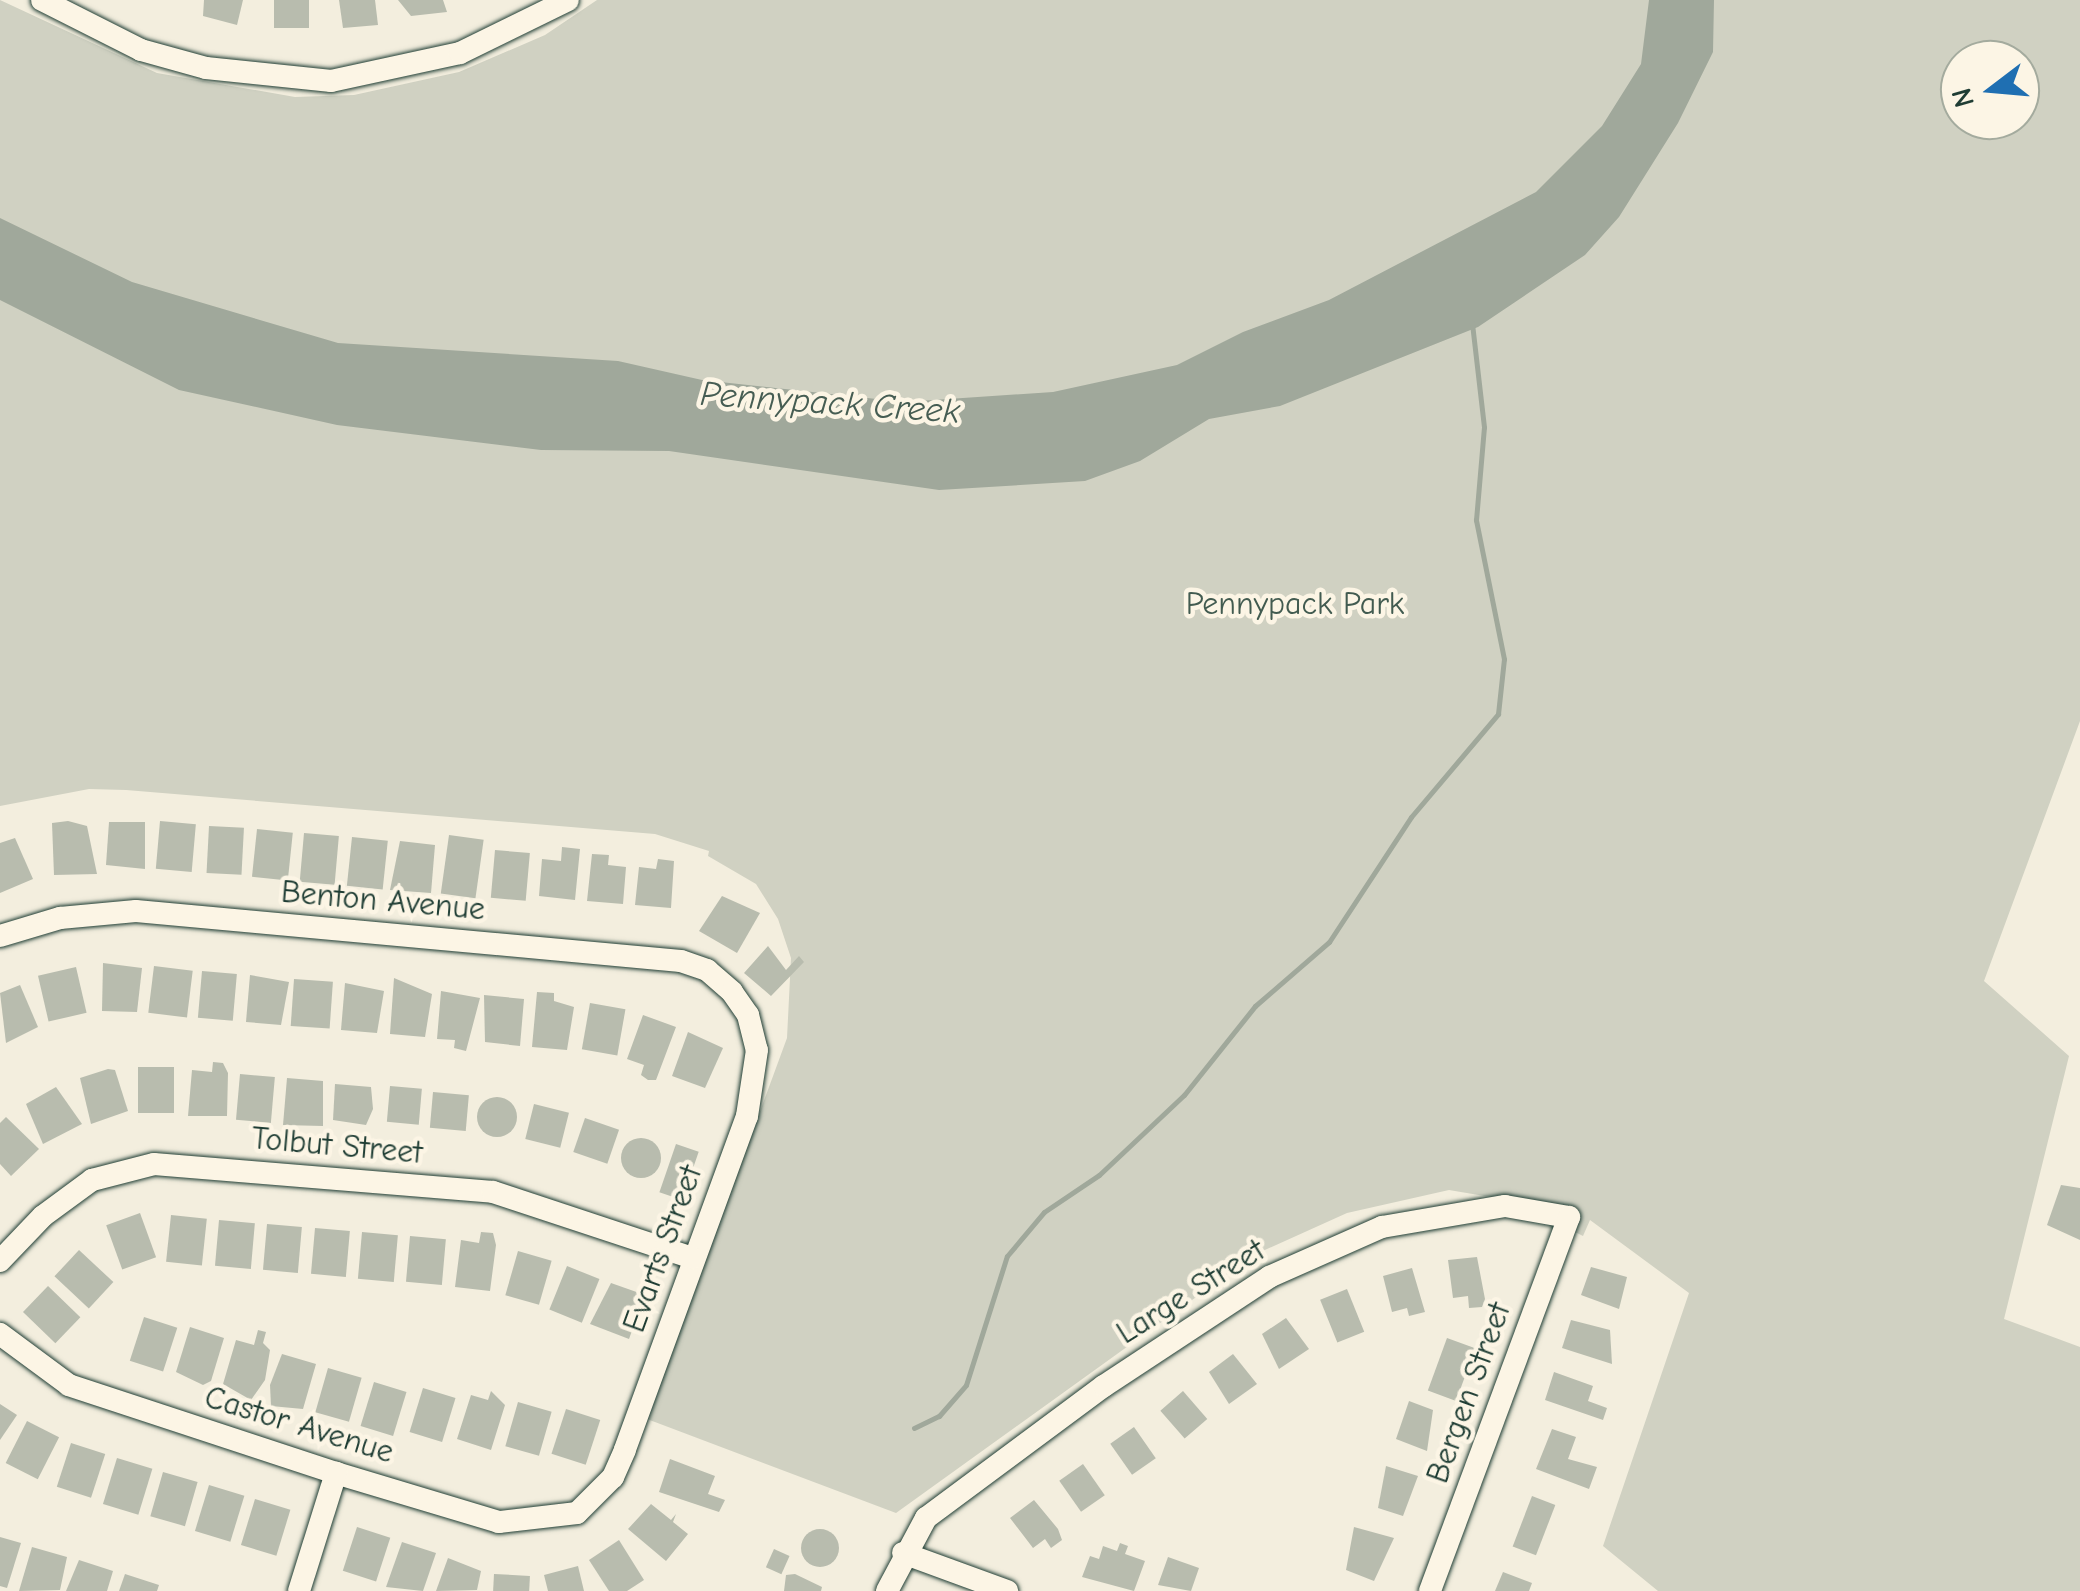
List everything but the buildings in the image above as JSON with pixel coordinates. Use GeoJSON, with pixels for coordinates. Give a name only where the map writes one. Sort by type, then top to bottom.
{"type":"FeatureCollection","features":[{"type":"Feature","properties":{"kind":"street"},"geometry":{"type":"LineString","coordinates":[[42,0],[174,59],[272,79],[331,81],[460,53],[568,0]]}},
{"type":"Feature","properties":{"kind":"street","name":"Benton Avenue"},"geometry":{"type":"LineString","coordinates":[[0,936],[60,918],[136,911],[681,961],[707,970],[744,1009]]}},
{"type":"Feature","properties":{"kind":"street","name":"Evarts Street"},"geometry":{"type":"LineString","coordinates":[[590,1501],[613,1477],[625,1450],[747,1116],[757,1050],[744,1009]]}},
{"type":"Feature","properties":{"kind":"street","name":"Tolbut Street"},"geometry":{"type":"LineString","coordinates":[[0,1261],[43,1216],[92,1180],[154,1164],[493,1192],[692,1258]]}},
{"type":"Feature","properties":{"kind":"street","name":"Large Street"},"geometry":{"type":"LineString","coordinates":[[887,1591],[903,1553],[926,1518],[1094,1394],[1268,1277],[1382,1227],[1505,1206],[1568,1217]]}},
{"type":"Feature","properties":{"kind":"street","name":"Bergen Street"},"geometry":{"type":"LineString","coordinates":[[1430,1591],[1568,1217]]}},
{"type":"Feature","properties":{"kind":"street","name":"Castor Avenue"},"geometry":{"type":"LineString","coordinates":[[0,1334],[69,1385],[336,1474],[499,1522],[544,1521],[576,1513],[590,1501]]}},
{"type":"Feature","properties":{"kind":"street"},"geometry":{"type":"LineString","coordinates":[[300,1591],[336,1474]]}},
{"type":"Feature","properties":{"kind":"street"},"geometry":{"type":"LineString","coordinates":[[903,1553],[1008,1591]]}},
{"type":"Feature","properties":{"kind":"green space","name":"Pennypack Park"},"geometry":{"type":"Polygon","coordinates":[[[0,0],[157,73],[295,97],[354,95],[459,72],[545,35],[597,0],[2080,0],[2080,721],[1984,981],[2069,1056],[2004,1319],[2080,1347],[2080,1591],[1658,1591],[1603,1546],[1689,1293],[1590,1220],[1583,1236],[1575,1232],[1579,1212],[1449,1190],[1347,1213],[1256,1254],[896,1513],[647,1419],[787,1038],[791,958],[778,919],[756,884],[708,856],[709,851],[655,834],[89,789],[0,806],[0,0]]]}},
{"type":"Feature","properties":{"kind":"water","name":"Pennypack Creek"},"geometry":{"type":"Polygon","coordinates":[[[1649,0],[1714,0],[1713,52],[1678,123],[1619,217],[1585,255],[1478,327],[1280,406],[1209,419],[1140,461],[1085,481],[939,490],[669,451],[541,450],[337,425],[179,390],[0,300],[0,218],[132,282],[338,343],[618,361],[702,380],[904,402],[1053,392],[1177,365],[1243,332],[1329,300],[1536,192],[1602,126],[1641,64],[1649,0]]]}},
{"type":"Feature","properties":{"kind":"waterway"},"geometry":{"type":"LineString","coordinates":[[914,1428],[939,1416],[966,1385],[1007,1256],[1044,1212],[1099,1175],[1184,1095],[1255,1006],[1329,942],[1411,817],[1498,714],[1504,659],[1476,520],[1484,427],[1472,323]]}}]}
